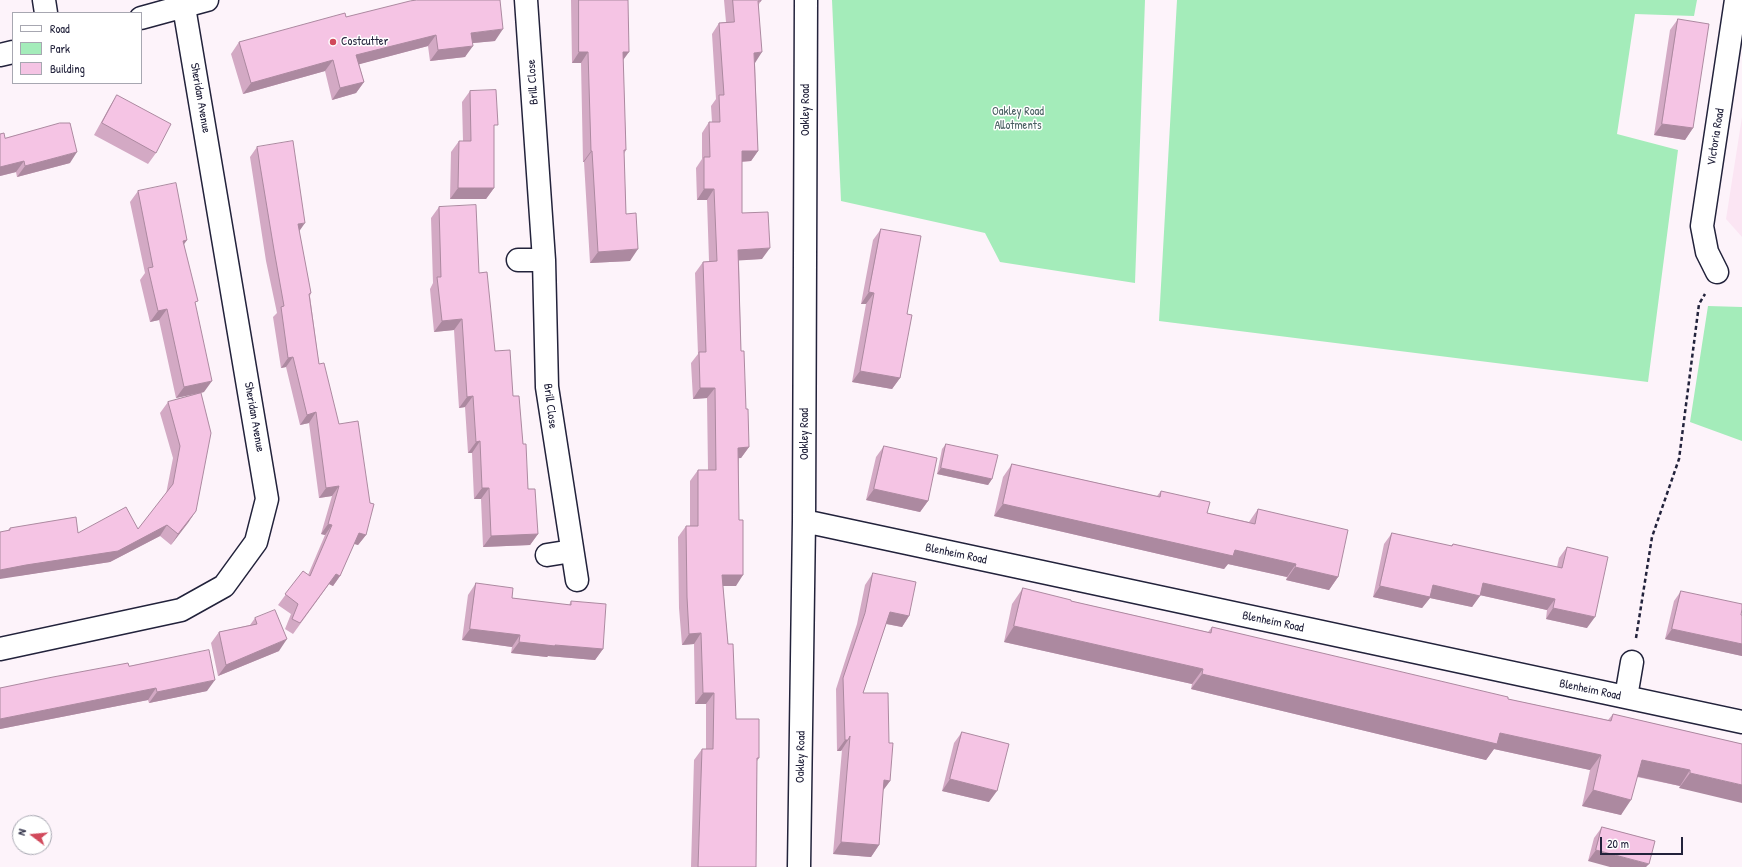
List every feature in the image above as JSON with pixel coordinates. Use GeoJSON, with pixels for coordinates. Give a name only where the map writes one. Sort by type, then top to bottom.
{"type":"FeatureCollection","features":[{"type":"Feature","properties":{"kind":"street"},"geometry":{"type":"LineString","coordinates":[[44,0],[46,12]]}},
{"type":"Feature","properties":{"kind":"street"},"geometry":{"type":"LineString","coordinates":[[142,18],[208,0]]}},
{"type":"Feature","properties":{"kind":"street","name":"Brill Close"},"geometry":{"type":"LineString","coordinates":[[526,0],[544,260],[547,387],[577,580]]}},
{"type":"Feature","properties":{"kind":"street","name":"Oakley Road"},"geometry":{"type":"LineString","coordinates":[[799,867],[804,521],[806,0]]}},
{"type":"Feature","properties":{"kind":"street","name":"Victoria Road"},"geometry":{"type":"LineString","coordinates":[[1717,272],[1708,252],[1702,226],[1736,0]]}},
{"type":"Feature","properties":{"kind":"street","name":"Sheridan Avenue"},"geometry":{"type":"LineString","coordinates":[[0,649],[181,610],[224,586],[256,542],[267,499],[184,7]]}},
{"type":"Feature","properties":{"kind":"street"},"geometry":{"type":"LineString","coordinates":[[0,55],[12,52]]}},
{"type":"Feature","properties":{"kind":"street"},"geometry":{"type":"LineString","coordinates":[[518,260],[544,260]]}},
{"type":"Feature","properties":{"kind":"street","name":"Blenheim Road"},"geometry":{"type":"LineString","coordinates":[[804,521],[1742,722]]}},
{"type":"Feature","properties":{"kind":"street"},"geometry":{"type":"LineString","coordinates":[[547,554],[572,551]]}},
{"type":"Feature","properties":{"kind":"street"},"geometry":{"type":"LineString","coordinates":[[1626,697],[1632,662]]}},
{"type":"Feature","properties":{"kind":"path"},"geometry":{"type":"LineString","coordinates":[[1632,662],[1652,537],[1679,459],[1699,304],[1717,272]]}},
{"type":"Feature","properties":{"kind":"shaded area"},"geometry":{"type":"Polygon","coordinates":[[[1742,117],[1742,237],[1726,219],[1742,117]]]}},
{"type":"Feature","properties":{"kind":"green space","name":"Oakley Road Allotments"},"geometry":{"type":"Polygon","coordinates":[[[832,0],[1145,0],[1135,283],[1000,262],[985,233],[841,201],[832,0]]]}},
{"type":"Feature","properties":{"kind":"green space"},"geometry":{"type":"Polygon","coordinates":[[[1177,0],[1697,0],[1694,16],[1635,14],[1617,134],[1678,150],[1648,382],[1159,321],[1177,0]]]}},
{"type":"Feature","properties":{"kind":"green space"},"geometry":{"type":"Polygon","coordinates":[[[1708,306],[1742,307],[1742,441],[1690,422],[1708,306]]]}},
{"type":"Feature","properties":{"kind":"building"},"geometry":{"type":"Polygon","coordinates":[[[417,0],[500,0],[503,29],[471,33],[473,46],[438,50],[436,35],[356,55],[364,82],[340,88],[333,60],[251,83],[239,42],[345,13],[346,17],[417,0]]]}},
{"type":"Feature","properties":{"kind":"building"},"geometry":{"type":"Polygon","coordinates":[[[579,0],[628,0],[629,52],[623,52],[626,214],[636,213],[638,249],[598,252],[591,151],[588,52],[579,52],[579,0]]]}},
{"type":"Feature","properties":{"kind":"building"},"geometry":{"type":"Polygon","coordinates":[[[733,0],[761,0],[758,1],[762,52],[754,53],[758,151],[742,151],[742,213],[768,212],[770,248],[738,250],[741,351],[744,351],[749,447],[738,448],[739,520],[743,520],[743,575],[722,575],[728,644],[733,644],[736,719],[759,719],[759,758],[757,758],[756,867],[698,867],[702,749],[713,749],[714,693],[703,693],[701,633],[689,634],[686,526],[698,526],[698,470],[716,470],[715,388],[700,388],[699,352],[706,352],[703,262],[717,261],[714,189],[704,189],[704,157],[710,157],[709,122],[720,122],[719,95],[724,95],[719,23],[734,22],[733,0]]]}},
{"type":"Feature","properties":{"kind":"building"},"geometry":{"type":"Polygon","coordinates":[[[1678,19],[1709,24],[1693,128],[1662,124],[1678,19]]]}},
{"type":"Feature","properties":{"kind":"building"},"geometry":{"type":"Polygon","coordinates":[[[496,90],[498,125],[494,125],[494,188],[458,188],[459,141],[471,141],[470,91],[496,90]]]}},
{"type":"Feature","properties":{"kind":"building"},"geometry":{"type":"Polygon","coordinates":[[[117,95],[171,124],[156,153],[102,123],[117,95]]]}},
{"type":"Feature","properties":{"kind":"building"},"geometry":{"type":"Polygon","coordinates":[[[60,123],[70,123],[77,152],[25,166],[24,161],[0,167],[0,134],[4,133],[5,138],[60,123]]]}},
{"type":"Feature","properties":{"kind":"building"},"geometry":{"type":"Polygon","coordinates":[[[293,141],[305,223],[298,224],[311,293],[309,294],[319,364],[324,363],[339,424],[358,421],[370,503],[374,504],[366,535],[359,533],[340,576],[336,574],[300,623],[292,619],[298,604],[285,594],[303,571],[310,576],[332,525],[328,524],[339,486],[326,488],[316,412],[307,415],[293,357],[288,358],[281,307],[284,306],[257,147],[293,141]]]}},
{"type":"Feature","properties":{"kind":"building"},"geometry":{"type":"Polygon","coordinates":[[[176,183],[187,240],[183,241],[198,301],[195,302],[212,381],[184,387],[167,309],[158,311],[148,268],[153,267],[138,191],[176,183]]]}},
{"type":"Feature","properties":{"kind":"building"},"geometry":{"type":"Polygon","coordinates":[[[476,205],[479,273],[487,272],[495,351],[510,350],[513,396],[519,396],[523,444],[526,444],[528,489],[535,489],[538,534],[491,536],[489,488],[482,488],[480,441],[476,442],[473,396],[467,397],[462,319],[442,321],[437,277],[441,277],[439,207],[476,205]]]}},
{"type":"Feature","properties":{"kind":"building"},"geometry":{"type":"Polygon","coordinates":[[[881,229],[921,236],[907,314],[912,315],[900,378],[860,371],[874,293],[869,292],[881,229]]]}},
{"type":"Feature","properties":{"kind":"building"},"geometry":{"type":"Polygon","coordinates":[[[201,393],[211,433],[196,511],[178,534],[167,525],[118,551],[0,570],[0,532],[10,530],[10,528],[76,517],[78,533],[126,507],[138,529],[173,484],[180,446],[168,402],[201,393]]]}},
{"type":"Feature","properties":{"kind":"building"},"geometry":{"type":"Polygon","coordinates":[[[946,444],[998,455],[992,479],[941,468],[946,444]]]}},
{"type":"Feature","properties":{"kind":"building"},"geometry":{"type":"Polygon","coordinates":[[[884,446],[937,458],[928,501],[874,489],[884,446]]]}},
{"type":"Feature","properties":{"kind":"building"},"geometry":{"type":"Polygon","coordinates":[[[1012,464],[1160,497],[1161,491],[1210,502],[1207,513],[1255,524],[1258,509],[1348,530],[1338,577],[1295,567],[1296,564],[1235,550],[1233,556],[1003,504],[1012,464]]]}},
{"type":"Feature","properties":{"kind":"building"},"geometry":{"type":"Polygon","coordinates":[[[1392,533],[1452,546],[1453,544],[1562,568],[1567,547],[1608,557],[1595,617],[1553,608],[1555,599],[1483,583],[1480,596],[1433,585],[1430,597],[1380,586],[1392,533]]]}},
{"type":"Feature","properties":{"kind":"building"},"geometry":{"type":"Polygon","coordinates":[[[873,573],[916,582],[909,616],[890,612],[863,693],[888,693],[889,743],[893,743],[890,781],[884,780],[879,845],[841,842],[850,736],[848,740],[845,740],[843,678],[865,613],[873,573]]]}},
{"type":"Feature","properties":{"kind":"building"},"geometry":{"type":"Polygon","coordinates":[[[476,583],[513,588],[512,598],[571,605],[571,601],[606,604],[603,649],[519,642],[520,635],[470,629],[476,583]]]}},
{"type":"Feature","properties":{"kind":"building"},"geometry":{"type":"Polygon","coordinates":[[[1023,588],[1071,601],[1211,633],[1212,627],[1508,697],[1508,699],[1611,721],[1613,714],[1742,744],[1742,785],[1690,773],[1690,770],[1642,760],[1631,800],[1593,790],[1601,755],[1500,733],[1497,744],[1202,674],[1203,669],[1014,626],[1023,588]]]}},
{"type":"Feature","properties":{"kind":"building"},"geometry":{"type":"Polygon","coordinates":[[[1681,591],[1742,604],[1742,644],[1672,629],[1681,591]]]}},
{"type":"Feature","properties":{"kind":"building"},"geometry":{"type":"Polygon","coordinates":[[[275,610],[287,639],[226,665],[219,632],[257,624],[255,618],[275,610]]]}},
{"type":"Feature","properties":{"kind":"building"},"geometry":{"type":"Polygon","coordinates":[[[209,650],[215,680],[157,692],[156,688],[0,719],[0,688],[128,663],[129,666],[209,650]]]}},
{"type":"Feature","properties":{"kind":"building"},"geometry":{"type":"Polygon","coordinates":[[[962,732],[1009,744],[997,791],[950,779],[962,732]]]}},
{"type":"Feature","properties":{"kind":"building"},"geometry":{"type":"Polygon","coordinates":[[[1602,827],[1655,841],[1649,864],[1596,850],[1602,827]]]}},
{"type":"Feature","properties":{"kind":"place","name":"Costcutter"},"geometry":{"type":"Point","coordinates":[333,42]}}]}
